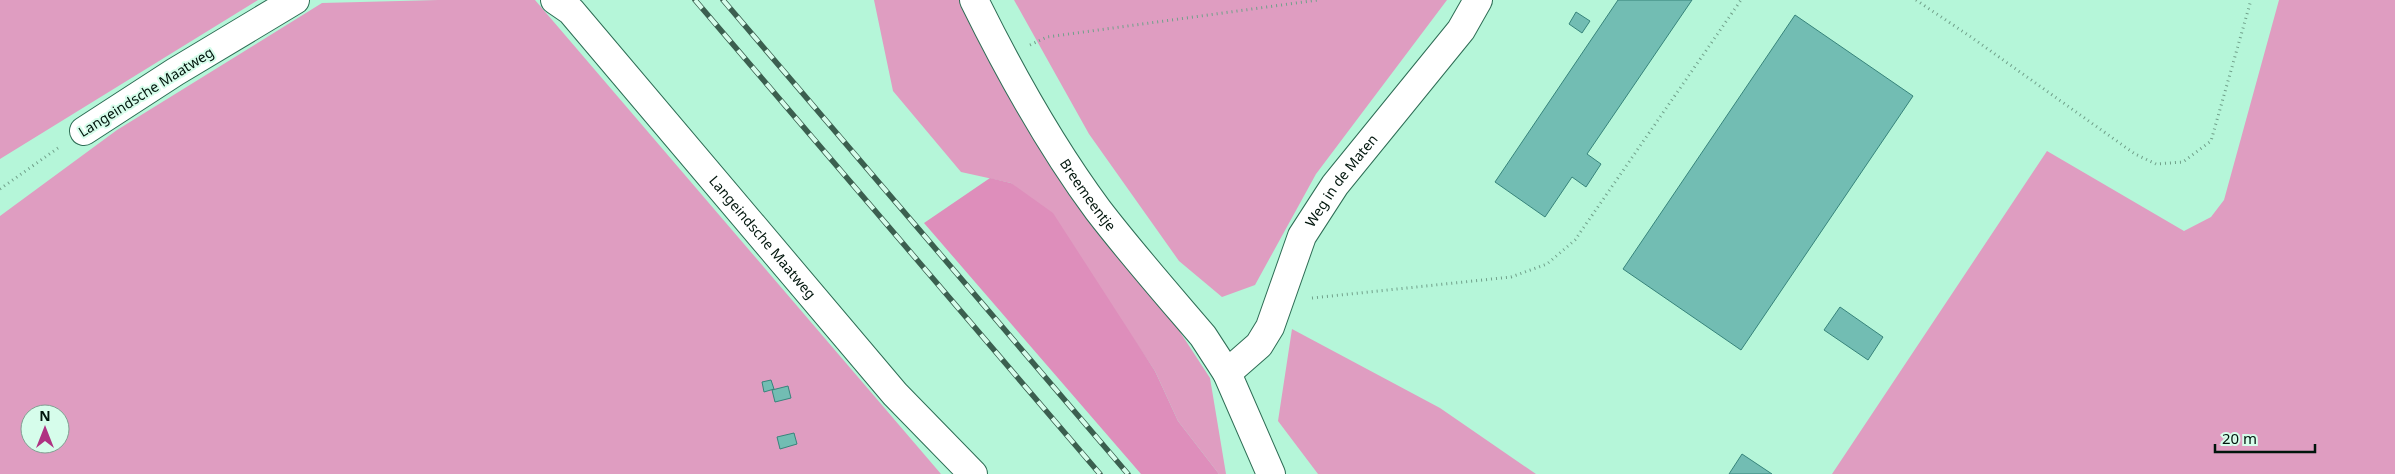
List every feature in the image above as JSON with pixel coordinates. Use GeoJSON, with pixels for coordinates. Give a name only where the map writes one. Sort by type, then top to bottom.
{"type":"FeatureCollection","features":[{"type":"Feature","properties":{"kind":"street","name":"Langeindsche Maatweg"},"geometry":{"type":"LineString","coordinates":[[84,131],[175,72],[295,0]]}},
{"type":"Feature","properties":{"kind":"street","name":"Langeindsche Maatweg"},"geometry":{"type":"LineString","coordinates":[[556,0],[570,11],[895,394],[973,474]]}},
{"type":"Feature","properties":{"kind":"street","name":"Breemeentje"},"geometry":{"type":"LineString","coordinates":[[974,0],[1002,58],[1033,113],[1098,209],[1203,336],[1228,373],[1271,474]]}},
{"type":"Feature","properties":{"kind":"street","name":"Weg in de Maten"},"geometry":{"type":"LineString","coordinates":[[1228,373],[1259,345],[1270,327],[1302,236],[1331,193],[1461,30],[1478,0]]}},
{"type":"Feature","properties":{"kind":"path"},"geometry":{"type":"LineString","coordinates":[[1002,58],[1047,37],[1318,0]]}},
{"type":"Feature","properties":{"kind":"path"},"geometry":{"type":"LineString","coordinates":[[1280,301],[1511,277],[1547,264],[1575,240],[1741,0]]}},
{"type":"Feature","properties":{"kind":"path"},"geometry":{"type":"LineString","coordinates":[[1916,0],[2135,154],[2156,164],[2183,162],[2211,141],[2251,0]]}},
{"type":"Feature","properties":{"kind":"path","name":"Langeindsche Maatweg"},"geometry":{"type":"LineString","coordinates":[[0,189],[84,131]]}},
{"type":"Feature","properties":{"kind":"shaded area"},"geometry":{"type":"Polygon","coordinates":[[[0,0],[258,0],[0,159],[0,0]]]}},
{"type":"Feature","properties":{"kind":"shaded area"},"geometry":{"type":"Polygon","coordinates":[[[535,0],[941,474],[0,474],[0,216],[117,130],[322,3],[535,0]]]}},
{"type":"Feature","properties":{"kind":"shaded area"},"geometry":{"type":"Polygon","coordinates":[[[874,0],[960,0],[1020,111],[1167,312],[1210,378],[1226,474],[1219,474],[1178,421],[1155,371],[1131,335],[1011,183],[961,172],[893,91],[874,0]]]}},
{"type":"Feature","properties":{"kind":"shaded area"},"geometry":{"type":"Polygon","coordinates":[[[1014,0],[1447,0],[1316,174],[1255,285],[1222,297],[1179,261],[1089,134],[1014,0]]]}},
{"type":"Feature","properties":{"kind":"shaded area"},"geometry":{"type":"Polygon","coordinates":[[[2279,0],[2395,0],[2395,474],[1832,474],[2047,151],[2184,231],[2211,217],[2224,200],[2279,0]]]}},
{"type":"Feature","properties":{"kind":"shaded area"},"geometry":{"type":"Polygon","coordinates":[[[990,178],[1011,183],[1053,213],[1155,371],[1178,421],[1219,474],[1141,474],[924,223],[990,178]]]}},
{"type":"Feature","properties":{"kind":"shaded area"},"geometry":{"type":"Polygon","coordinates":[[[1292,329],[1440,408],[1536,474],[1318,474],[1278,421],[1292,329]]]}},
{"type":"Feature","properties":{"kind":"building"},"geometry":{"type":"Polygon","coordinates":[[[1618,0],[1692,0],[1587,154],[1601,164],[1586,187],[1572,177],[1545,217],[1495,182],[1618,0]]]}},
{"type":"Feature","properties":{"kind":"building"},"geometry":{"type":"Polygon","coordinates":[[[1576,12],[1590,21],[1582,33],[1569,24],[1576,12]]]}},
{"type":"Feature","properties":{"kind":"building"},"geometry":{"type":"Polygon","coordinates":[[[1795,15],[1913,96],[1741,350],[1623,269],[1795,15]]]}},
{"type":"Feature","properties":{"kind":"building"},"geometry":{"type":"Polygon","coordinates":[[[1840,307],[1883,337],[1868,360],[1824,330],[1840,307]]]}},
{"type":"Feature","properties":{"kind":"building"},"geometry":{"type":"Polygon","coordinates":[[[771,380],[774,389],[764,392],[762,382],[771,380]]]}},
{"type":"Feature","properties":{"kind":"building"},"geometry":{"type":"Polygon","coordinates":[[[788,386],[791,398],[775,402],[772,390],[788,386]]]}},
{"type":"Feature","properties":{"kind":"building"},"geometry":{"type":"Polygon","coordinates":[[[794,433],[797,444],[780,449],[777,437],[794,433]]]}},
{"type":"Feature","properties":{"kind":"building"},"geometry":{"type":"Polygon","coordinates":[[[1742,454],[1772,474],[1729,474],[1742,454]]]}},
{"type":"Feature","properties":{"kind":"railway"},"geometry":{"type":"LineString","coordinates":[[695,0],[1100,474]]}},
{"type":"Feature","properties":{"kind":"railway"},"geometry":{"type":"LineString","coordinates":[[723,0],[1128,474]]}}]}
